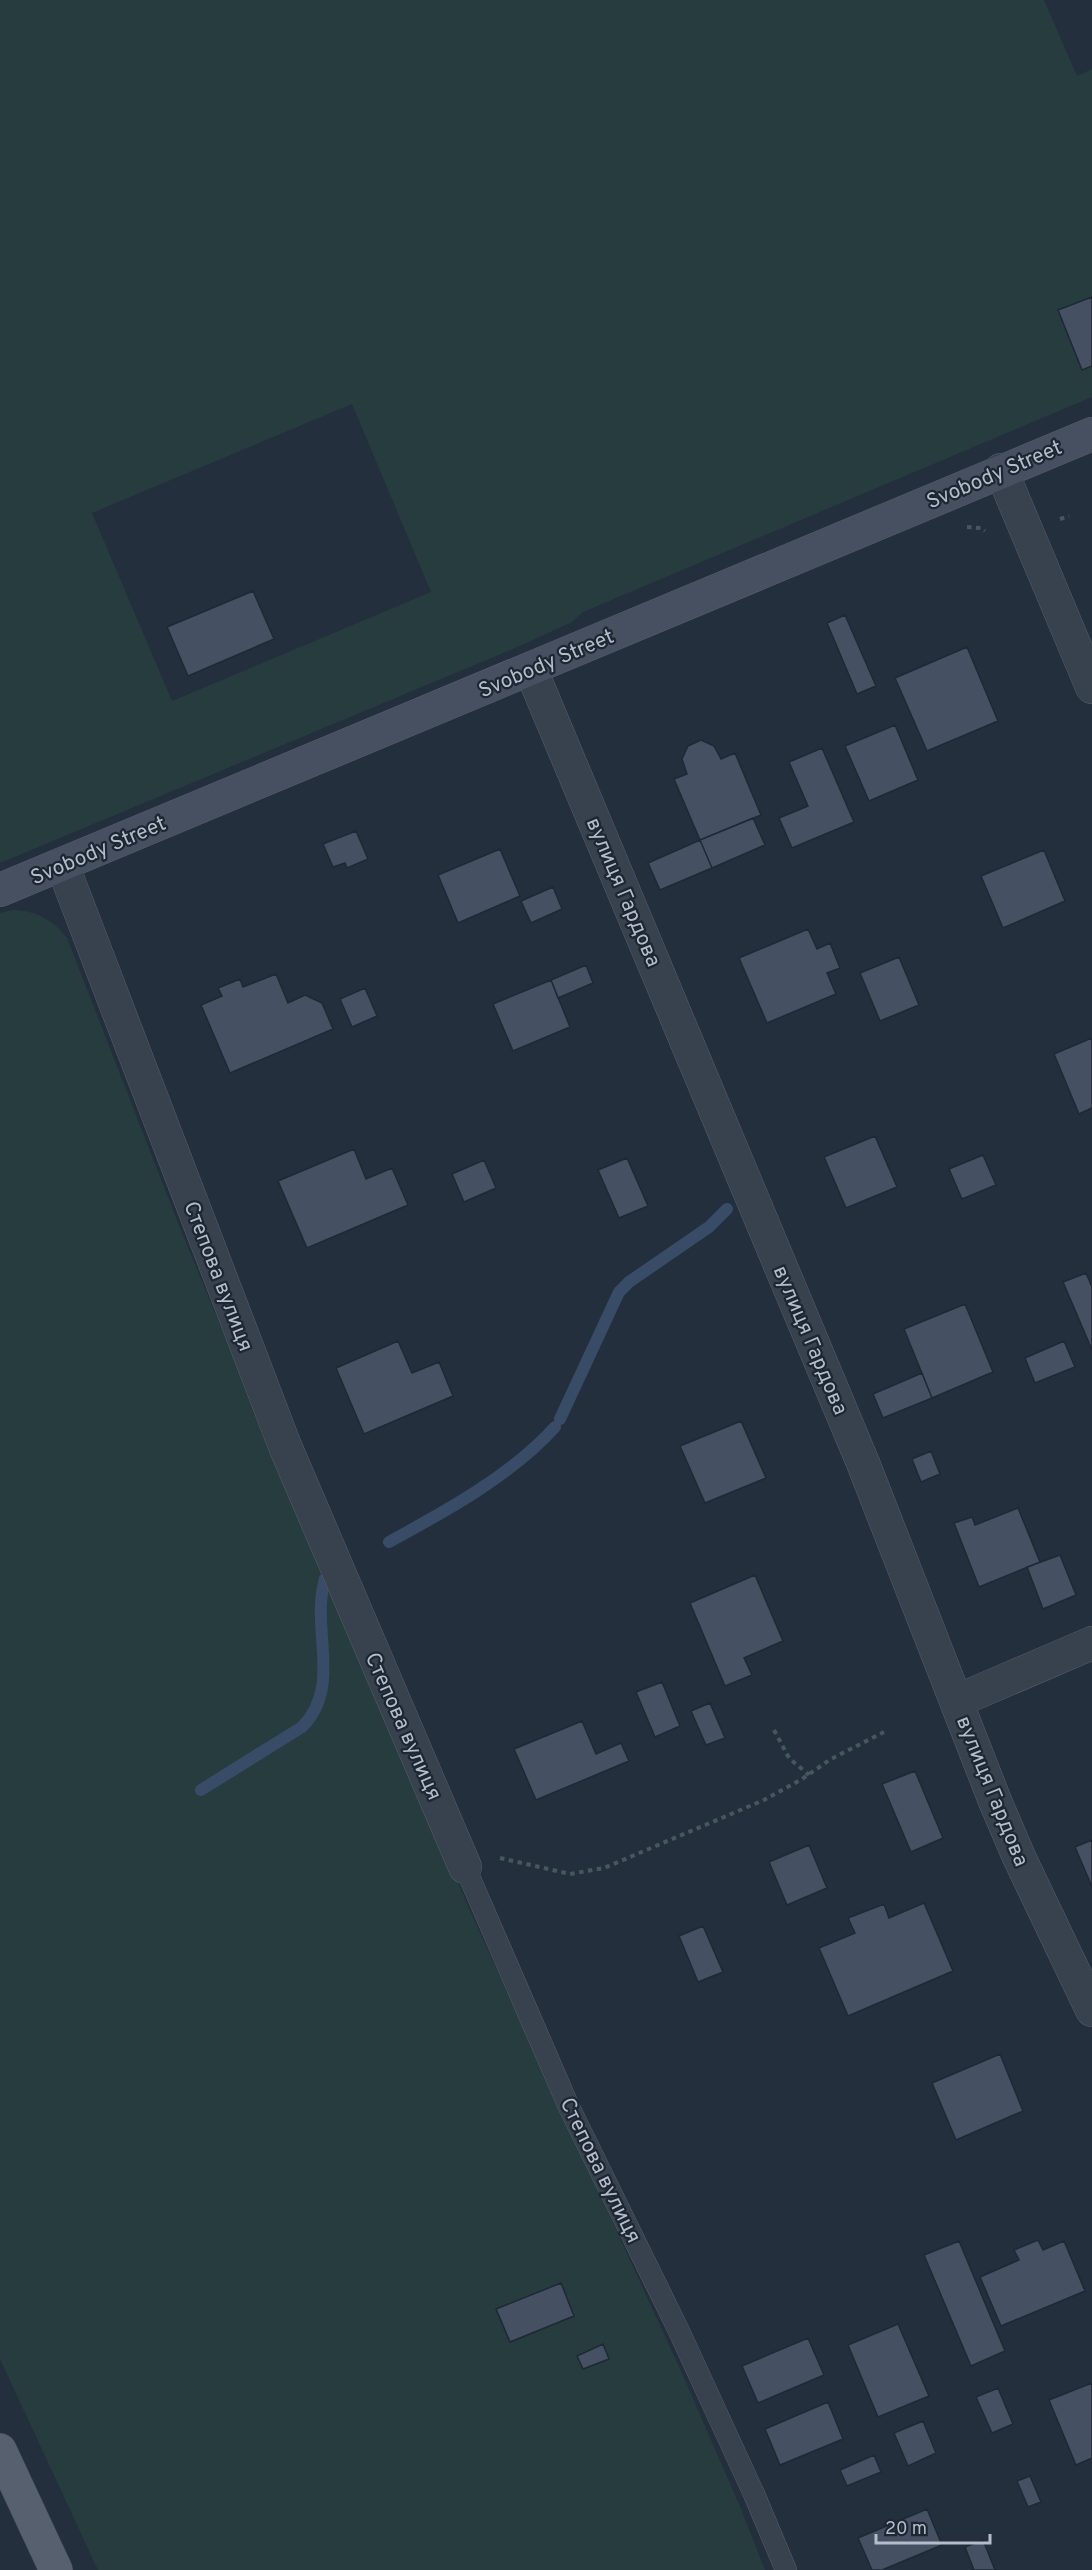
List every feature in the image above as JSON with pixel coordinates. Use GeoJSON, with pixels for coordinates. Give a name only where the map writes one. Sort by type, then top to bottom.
{"type":"FeatureCollection","features":[{"type":"Feature","properties":{"kind":"main road"},"geometry":{"type":"LineString","coordinates":[[0,2450],[56,2570]]}},
{"type":"Feature","properties":{"kind":"street","name":"Svobody Street"},"geometry":{"type":"LineString","coordinates":[[0,890],[531,670],[1001,470],[1092,434]]}},
{"type":"Feature","properties":{"kind":"street"},"geometry":{"type":"LineString","coordinates":[[1001,470],[1092,687]]}},
{"type":"Feature","properties":{"kind":"street","name":"вулиця Гардова"},"geometry":{"type":"LineString","coordinates":[[531,670],[863,1463],[1019,1857],[1092,2010]]}},
{"type":"Feature","properties":{"kind":"street","name":"Степова вулиця"},"geometry":{"type":"LineString","coordinates":[[62,864],[285,1446],[465,1868]]}},
{"type":"Feature","properties":{"kind":"street"},"geometry":{"type":"LineString","coordinates":[[957,1701],[1092,1643]]}},
{"type":"Feature","properties":{"kind":"lane","name":"Степова вулиця"},"geometry":{"type":"LineString","coordinates":[[465,1868],[569,2107],[678,2329],[754,2494],[786,2570]]}},
{"type":"Feature","properties":{"kind":"path"},"geometry":{"type":"LineString","coordinates":[[774,1730],[789,1758],[808,1775]]}},
{"type":"Feature","properties":{"kind":"path"},"geometry":{"type":"LineString","coordinates":[[465,1868],[480,1861],[501,1858],[570,1874],[587,1872],[626,1859],[764,1800],[831,1759],[884,1732]]}},
{"type":"Feature","properties":{"kind":"green space"},"geometry":{"type":"Polygon","coordinates":[[[0,0],[1044,0],[1077,76],[1092,69],[1092,397],[583,612],[572,622],[520,646],[0,863],[0,0]],[[352,404],[92,513],[172,701],[431,592],[352,404]]]}},
{"type":"Feature","properties":{"kind":"green space"},"geometry":{"type":"Polygon","coordinates":[[[12,910],[43,917],[67,938],[180,1228],[275,1458],[475,1922],[685,2380],[765,2570],[98,2570],[0,2359],[0,913],[12,910]]]}},
{"type":"Feature","properties":{"kind":"building"},"geometry":{"type":"Polygon","coordinates":[[[1092,297],[1092,366],[1082,370],[1058,310],[1092,297]]]}},
{"type":"Feature","properties":{"kind":"building"},"geometry":{"type":"Polygon","coordinates":[[[253,591],[274,639],[188,676],[167,627],[253,591]]]}},
{"type":"Feature","properties":{"kind":"building"},"geometry":{"type":"Polygon","coordinates":[[[845,615],[876,686],[857,694],[827,623],[845,615]]]}},
{"type":"Feature","properties":{"kind":"building"},"geometry":{"type":"Polygon","coordinates":[[[967,647],[998,721],[927,751],[895,678],[967,647]]]}},
{"type":"Feature","properties":{"kind":"building"},"geometry":{"type":"Polygon","coordinates":[[[895,725],[918,780],[869,801],[845,746],[895,725]]]}},
{"type":"Feature","properties":{"kind":"building"},"geometry":{"type":"Polygon","coordinates":[[[701,740],[714,746],[721,759],[735,753],[761,815],[700,840],[674,779],[687,774],[682,759],[688,746],[701,740]]]}},
{"type":"Feature","properties":{"kind":"building"},"geometry":{"type":"Polygon","coordinates":[[[822,748],[854,822],[792,848],[779,818],[808,806],[789,762],[822,748]]]}},
{"type":"Feature","properties":{"kind":"building"},"geometry":{"type":"Polygon","coordinates":[[[753,818],[765,845],[712,868],[700,840],[753,818]]]}},
{"type":"Feature","properties":{"kind":"building"},"geometry":{"type":"Polygon","coordinates":[[[356,831],[368,859],[347,868],[345,863],[333,867],[323,844],[356,831]]]}},
{"type":"Feature","properties":{"kind":"building"},"geometry":{"type":"Polygon","coordinates":[[[700,840],[712,868],[660,890],[648,863],[700,840]]]}},
{"type":"Feature","properties":{"kind":"building"},"geometry":{"type":"Polygon","coordinates":[[[500,849],[520,896],[458,923],[438,875],[500,849]]]}},
{"type":"Feature","properties":{"kind":"building"},"geometry":{"type":"Polygon","coordinates":[[[1044,850],[1065,901],[1003,928],[981,876],[1044,850]]]}},
{"type":"Feature","properties":{"kind":"building"},"geometry":{"type":"Polygon","coordinates":[[[553,887],[562,909],[531,923],[521,901],[553,887]]]}},
{"type":"Feature","properties":{"kind":"building"},"geometry":{"type":"Polygon","coordinates":[[[808,929],[817,949],[830,943],[840,968],[827,973],[836,994],[767,1023],[739,958],[808,929]]]}},
{"type":"Feature","properties":{"kind":"building"},"geometry":{"type":"Polygon","coordinates":[[[899,957],[919,1005],[880,1021],[860,973],[899,957]]]}},
{"type":"Feature","properties":{"kind":"building"},"geometry":{"type":"Polygon","coordinates":[[[586,965],[593,983],[558,998],[551,980],[586,965]]]}},
{"type":"Feature","properties":{"kind":"building"},"geometry":{"type":"Polygon","coordinates":[[[276,974],[288,1003],[305,995],[322,1003],[333,1029],[230,1073],[201,1005],[222,996],[218,988],[240,979],[243,987],[276,974]]]}},
{"type":"Feature","properties":{"kind":"building"},"geometry":{"type":"Polygon","coordinates":[[[551,980],[570,1027],[513,1051],[493,1004],[551,980]]]}},
{"type":"Feature","properties":{"kind":"building"},"geometry":{"type":"Polygon","coordinates":[[[365,988],[377,1016],[352,1027],[340,999],[365,988]]]}},
{"type":"Feature","properties":{"kind":"building"},"geometry":{"type":"Polygon","coordinates":[[[1092,1038],[1092,1108],[1079,1114],[1054,1054],[1092,1038]]]}},
{"type":"Feature","properties":{"kind":"building"},"geometry":{"type":"Polygon","coordinates":[[[875,1136],[897,1187],[846,1208],[824,1157],[875,1136]]]}},
{"type":"Feature","properties":{"kind":"building"},"geometry":{"type":"Polygon","coordinates":[[[354,1149],[366,1179],[392,1168],[408,1205],[307,1248],[278,1181],[354,1149]]]}},
{"type":"Feature","properties":{"kind":"building"},"geometry":{"type":"Polygon","coordinates":[[[983,1155],[996,1185],[962,1199],[949,1169],[983,1155]]]}},
{"type":"Feature","properties":{"kind":"building"},"geometry":{"type":"Polygon","coordinates":[[[627,1158],[648,1206],[619,1218],[598,1170],[627,1158]]]}},
{"type":"Feature","properties":{"kind":"building"},"geometry":{"type":"Polygon","coordinates":[[[484,1160],[496,1188],[464,1202],[452,1174],[484,1160]]]}},
{"type":"Feature","properties":{"kind":"building"},"geometry":{"type":"Polygon","coordinates":[[[1086,1273],[1092,1287],[1092,1350],[1063,1282],[1086,1273]]]}},
{"type":"Feature","properties":{"kind":"building"},"geometry":{"type":"Polygon","coordinates":[[[965,1304],[993,1372],[932,1398],[904,1329],[965,1304]]]}},
{"type":"Feature","properties":{"kind":"building"},"geometry":{"type":"Polygon","coordinates":[[[398,1341],[412,1373],[439,1362],[453,1396],[364,1434],[336,1368],[398,1341]]]}},
{"type":"Feature","properties":{"kind":"building"},"geometry":{"type":"Polygon","coordinates":[[[1064,1341],[1075,1367],[1035,1383],[1025,1358],[1064,1341]]]}},
{"type":"Feature","properties":{"kind":"building"},"geometry":{"type":"Polygon","coordinates":[[[922,1373],[932,1398],[883,1418],[873,1394],[922,1373]]]}},
{"type":"Feature","properties":{"kind":"building"},"geometry":{"type":"Polygon","coordinates":[[[741,1421],[766,1478],[705,1503],[680,1446],[741,1421]]]}},
{"type":"Feature","properties":{"kind":"building"},"geometry":{"type":"Polygon","coordinates":[[[931,1451],[940,1474],[921,1482],[912,1459],[931,1451]]]}},
{"type":"Feature","properties":{"kind":"building"},"geometry":{"type":"Polygon","coordinates":[[[1018,1508],[1040,1562],[979,1587],[954,1523],[972,1517],[975,1525],[1018,1508]]]}},
{"type":"Feature","properties":{"kind":"building"},"geometry":{"type":"Polygon","coordinates":[[[1060,1555],[1076,1595],[1043,1609],[1027,1567],[1060,1555]]]}},
{"type":"Feature","properties":{"kind":"building"},"geometry":{"type":"Polygon","coordinates":[[[755,1575],[783,1641],[744,1658],[752,1675],[725,1686],[690,1603],[755,1575]]]}},
{"type":"Feature","properties":{"kind":"building"},"geometry":{"type":"Polygon","coordinates":[[[662,1682],[680,1726],[655,1737],[636,1692],[662,1682]]]}},
{"type":"Feature","properties":{"kind":"building"},"geometry":{"type":"Polygon","coordinates":[[[710,1703],[725,1738],[706,1745],[691,1711],[710,1703]]]}},
{"type":"Feature","properties":{"kind":"building"},"geometry":{"type":"Polygon","coordinates":[[[582,1721],[596,1754],[621,1743],[629,1761],[536,1800],[514,1749],[582,1721]]]}},
{"type":"Feature","properties":{"kind":"building"},"geometry":{"type":"Polygon","coordinates":[[[915,1771],[943,1838],[911,1852],[882,1784],[915,1771]]]}},
{"type":"Feature","properties":{"kind":"building"},"geometry":{"type":"Polygon","coordinates":[[[1092,1840],[1092,1887],[1075,1847],[1092,1840]]]}},
{"type":"Feature","properties":{"kind":"building"},"geometry":{"type":"Polygon","coordinates":[[[809,1845],[827,1888],[787,1905],[769,1862],[809,1845]]]}},
{"type":"Feature","properties":{"kind":"building"},"geometry":{"type":"Polygon","coordinates":[[[924,1903],[953,1971],[848,2016],[819,1948],[855,1933],[848,1918],[884,1904],[889,1918],[924,1903]]]}},
{"type":"Feature","properties":{"kind":"building"},"geometry":{"type":"Polygon","coordinates":[[[703,1926],[723,1972],[698,1982],[679,1936],[703,1926]]]}},
{"type":"Feature","properties":{"kind":"building"},"geometry":{"type":"Polygon","coordinates":[[[1000,2054],[1023,2111],[956,2140],[932,2083],[1000,2054]]]}},
{"type":"Feature","properties":{"kind":"building"},"geometry":{"type":"Polygon","coordinates":[[[1038,2240],[1043,2250],[1064,2241],[1085,2291],[1001,2326],[980,2277],[1019,2260],[1014,2250],[1038,2240]]]}},
{"type":"Feature","properties":{"kind":"building"},"geometry":{"type":"Polygon","coordinates":[[[959,2241],[1005,2351],[971,2366],[924,2255],[959,2241]]]}},
{"type":"Feature","properties":{"kind":"building"},"geometry":{"type":"Polygon","coordinates":[[[561,2283],[574,2316],[510,2342],[496,2309],[561,2283]]]}},
{"type":"Feature","properties":{"kind":"building"},"geometry":{"type":"Polygon","coordinates":[[[898,2324],[929,2396],[878,2417],[848,2345],[898,2324]]]}},
{"type":"Feature","properties":{"kind":"building"},"geometry":{"type":"Polygon","coordinates":[[[808,2338],[824,2375],[758,2403],[742,2366],[808,2338]]]}},
{"type":"Feature","properties":{"kind":"building"},"geometry":{"type":"Polygon","coordinates":[[[603,2344],[609,2359],[583,2369],[577,2356],[603,2344]]]}},
{"type":"Feature","properties":{"kind":"building"},"geometry":{"type":"Polygon","coordinates":[[[1092,2383],[1092,2458],[1076,2465],[1049,2400],[1092,2383]]]}},
{"type":"Feature","properties":{"kind":"building"},"geometry":{"type":"Polygon","coordinates":[[[998,2388],[1013,2424],[992,2433],[976,2397],[998,2388]]]}},
{"type":"Feature","properties":{"kind":"building"},"geometry":{"type":"Polygon","coordinates":[[[828,2402],[843,2439],[780,2465],[765,2429],[828,2402]]]}},
{"type":"Feature","properties":{"kind":"building"},"geometry":{"type":"Polygon","coordinates":[[[923,2421],[936,2453],[908,2466],[894,2433],[923,2421]]]}},
{"type":"Feature","properties":{"kind":"building"},"geometry":{"type":"Polygon","coordinates":[[[874,2455],[881,2472],[847,2486],[840,2470],[874,2455]]]}},
{"type":"Feature","properties":{"kind":"building"},"geometry":{"type":"Polygon","coordinates":[[[1030,2476],[1041,2502],[1028,2507],[1017,2481],[1030,2476]]]}},
{"type":"Feature","properties":{"kind":"building"},"geometry":{"type":"Polygon","coordinates":[[[927,2509],[942,2545],[882,2570],[872,2570],[858,2538],[927,2509]]]}},
{"type":"Feature","properties":{"kind":"building"},"geometry":{"type":"Polygon","coordinates":[[[983,2540],[995,2570],[974,2570],[965,2547],[983,2540]]]}},
{"type":"Feature","properties":{"kind":"waterway"},"geometry":{"type":"LineString","coordinates":[[560,1419],[619,1292],[629,1282],[709,1227],[727,1209]]}},
{"type":"Feature","properties":{"kind":"waterway"},"geometry":{"type":"LineString","coordinates":[[389,1542],[455,1505],[499,1476],[519,1461],[555,1427]]}},
{"type":"Feature","properties":{"kind":"waterway"},"geometry":{"type":"LineString","coordinates":[[201,1790],[302,1727],[314,1711],[321,1694],[323,1675],[321,1598],[325,1579]]}}]}
